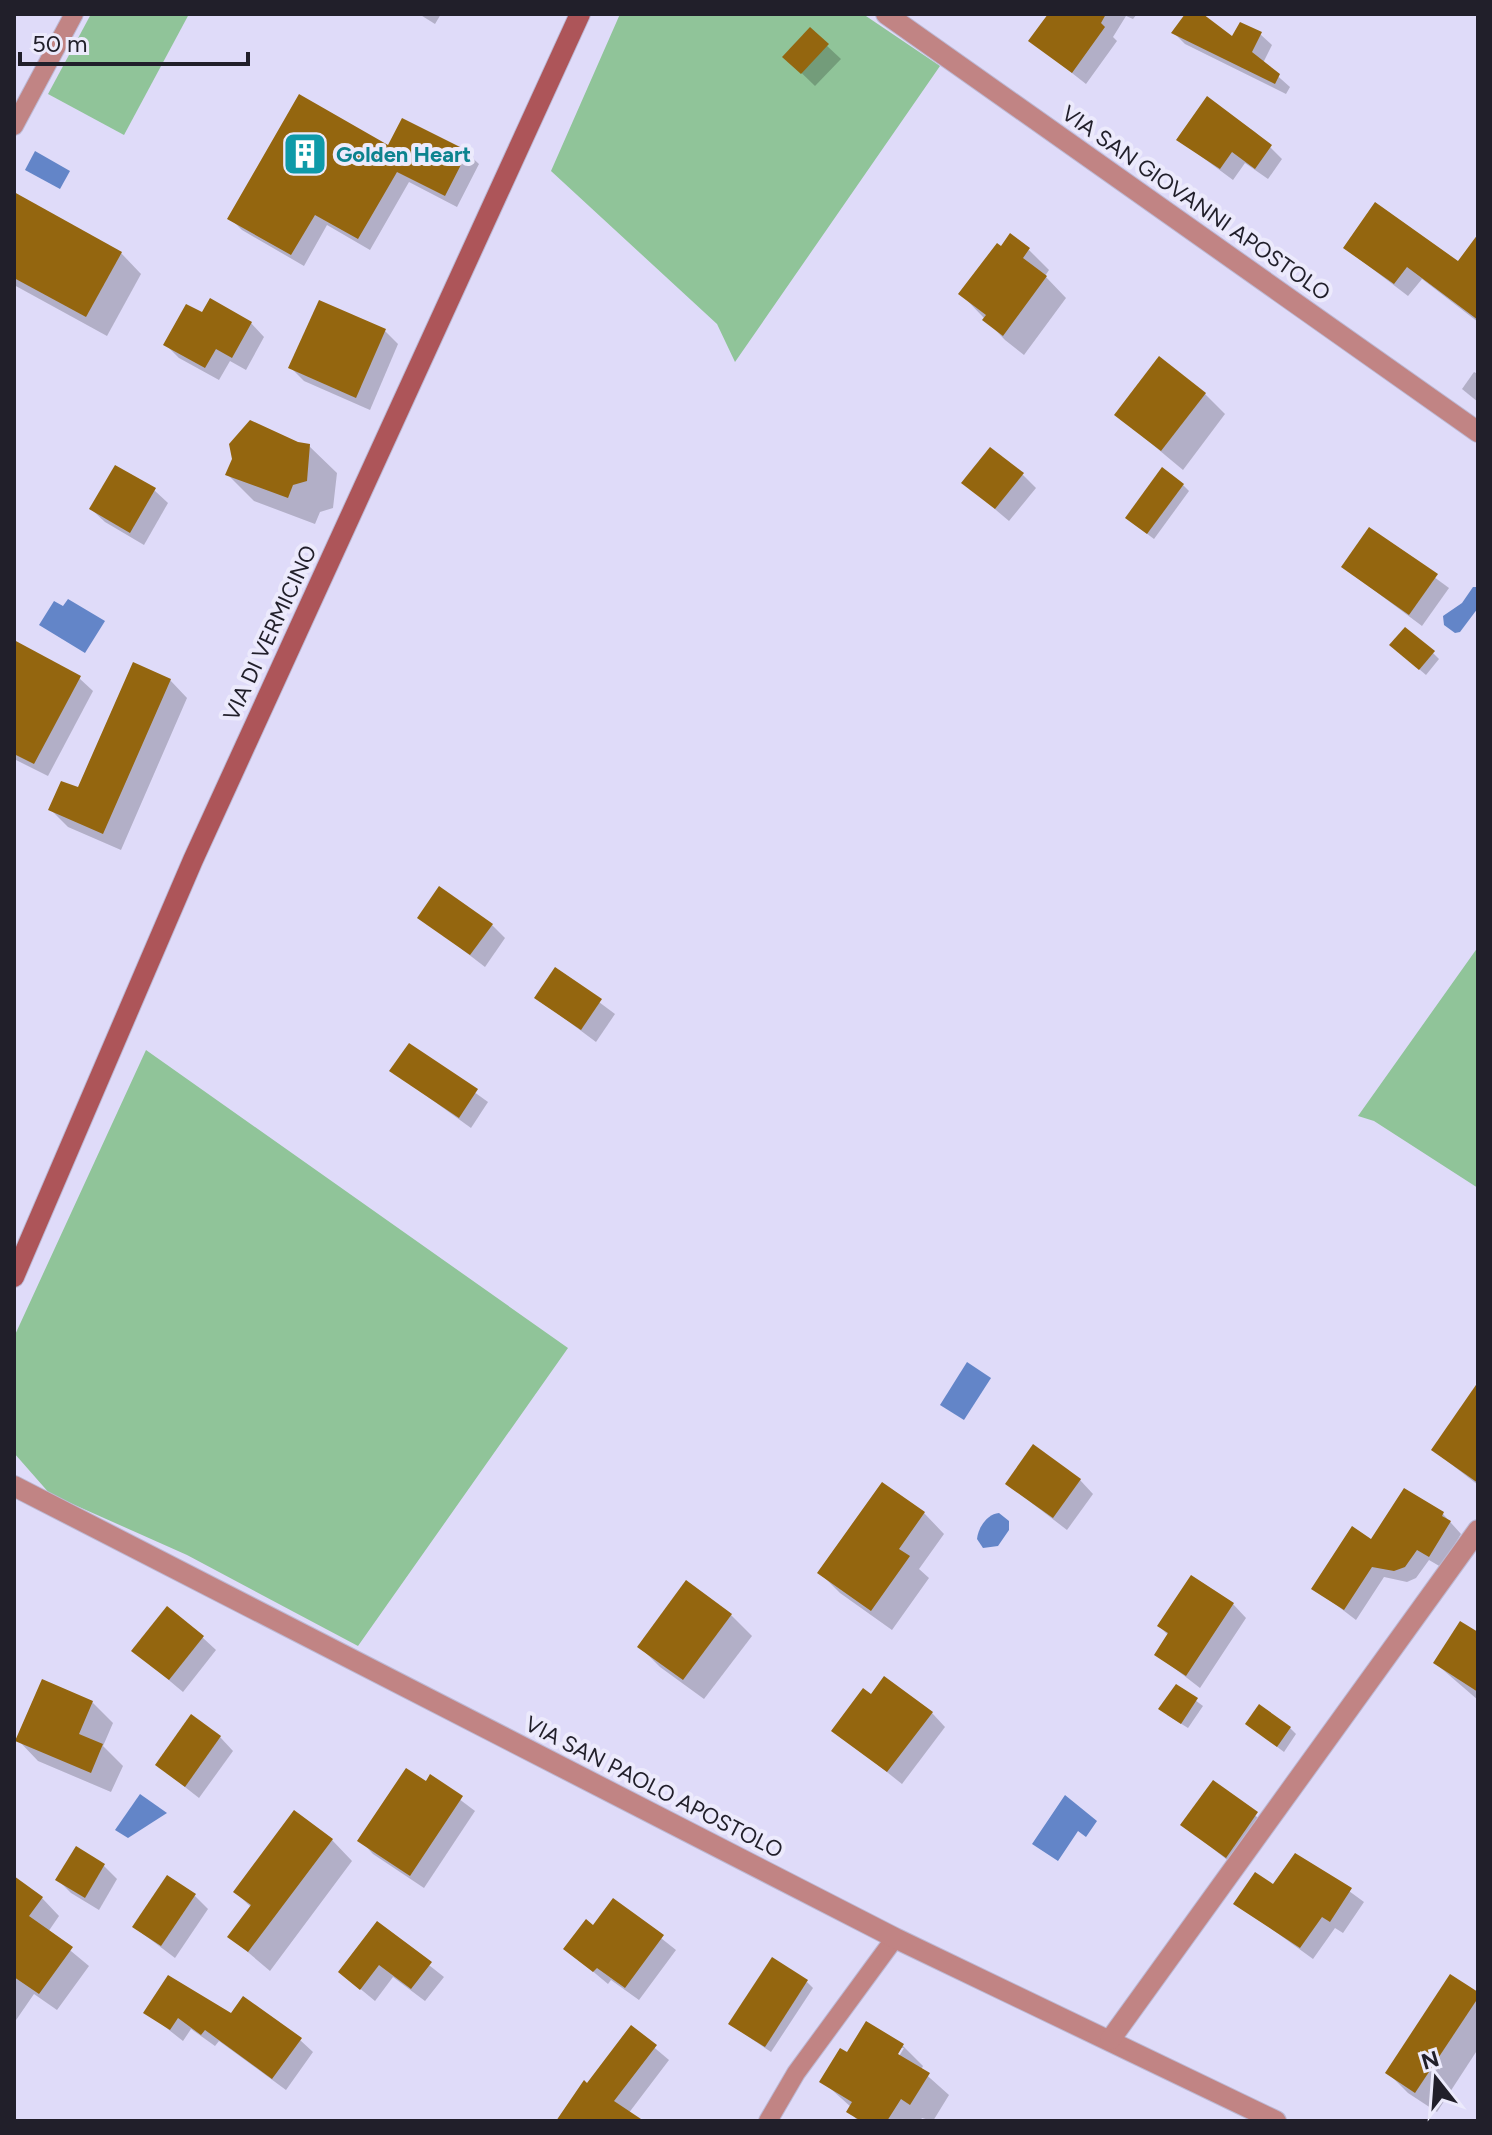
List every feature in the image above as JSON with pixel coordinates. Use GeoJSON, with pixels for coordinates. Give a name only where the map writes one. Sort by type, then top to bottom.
{"type":"FeatureCollection","features":[{"type":"Feature","properties":{"kind":"main road","name":"VIA DI VERMICINO"},"geometry":{"type":"LineString","coordinates":[[14,1277],[193,860],[580,14]]}},
{"type":"Feature","properties":{"kind":"street","name":"VIA SAN GIOVANNI APOSTOLO"},"geometry":{"type":"LineString","coordinates":[[886,14],[1478,432]]}},
{"type":"Feature","properties":{"kind":"street","name":"VIA SAN PAOLO APOSTOLO"},"geometry":{"type":"LineString","coordinates":[[14,1486],[895,1938],[1276,2121]]}},
{"type":"Feature","properties":{"kind":"street"},"geometry":{"type":"LineString","coordinates":[[1110,2040],[1478,1530]]}},
{"type":"Feature","properties":{"kind":"lane"},"geometry":{"type":"LineString","coordinates":[[14,126],[74,14]]}},
{"type":"Feature","properties":{"kind":"lane"},"geometry":{"type":"LineString","coordinates":[[768,2121],[796,2073],[895,1938]]}},
{"type":"Feature","properties":{"kind":"green space"},"geometry":{"type":"Polygon","coordinates":[[[91,14],[189,14],[124,135],[48,94],[91,14]]]}},
{"type":"Feature","properties":{"kind":"green space"},"geometry":{"type":"Polygon","coordinates":[[[620,14],[863,14],[940,66],[735,362],[717,324],[551,171],[620,14]]]}},
{"type":"Feature","properties":{"kind":"green space"},"geometry":{"type":"Polygon","coordinates":[[[1478,947],[1478,1188],[1374,1121],[1358,1116],[1478,947]]]}},
{"type":"Feature","properties":{"kind":"green space"},"geometry":{"type":"Polygon","coordinates":[[[146,1050],[568,1348],[358,1646],[187,1555],[50,1494],[14,1453],[14,1337],[146,1050]]]}},
{"type":"Feature","properties":{"kind":"water"},"geometry":{"type":"Polygon","coordinates":[[[35,151],[70,171],[60,189],[25,170],[35,151]]]}},
{"type":"Feature","properties":{"kind":"water"},"geometry":{"type":"Polygon","coordinates":[[[1473,587],[1478,587],[1478,608],[1460,632],[1455,633],[1444,625],[1443,616],[1462,603],[1473,587]]]}},
{"type":"Feature","properties":{"kind":"water"},"geometry":{"type":"Polygon","coordinates":[[[68,599],[105,621],[85,653],[39,625],[54,601],[63,606],[68,599]]]}},
{"type":"Feature","properties":{"kind":"water"},"geometry":{"type":"Polygon","coordinates":[[[967,1362],[991,1378],[964,1420],[940,1405],[967,1362]]]}},
{"type":"Feature","properties":{"kind":"water"},"geometry":{"type":"Polygon","coordinates":[[[999,1513],[1009,1521],[1009,1530],[998,1546],[983,1548],[977,1539],[979,1530],[987,1519],[999,1513]]]}},
{"type":"Feature","properties":{"kind":"water"},"geometry":{"type":"Polygon","coordinates":[[[140,1794],[167,1813],[128,1838],[115,1830],[140,1794]]]}},
{"type":"Feature","properties":{"kind":"water"},"geometry":{"type":"Polygon","coordinates":[[[1065,1795],[1097,1821],[1086,1837],[1078,1831],[1058,1861],[1032,1844],[1065,1795]]]}},
{"type":"Feature","properties":{"kind":"building"},"geometry":{"type":"Polygon","coordinates":[[[1048,14],[1106,14],[1101,23],[1105,27],[1072,73],[1028,41],[1048,14]]]}},
{"type":"Feature","properties":{"kind":"building"},"geometry":{"type":"Polygon","coordinates":[[[1185,14],[1203,14],[1232,36],[1240,22],[1262,32],[1252,52],[1280,74],[1275,84],[1171,33],[1185,14]]]}},
{"type":"Feature","properties":{"kind":"building"},"geometry":{"type":"Polygon","coordinates":[[[810,27],[829,44],[801,74],[782,57],[810,27]]]}},
{"type":"Feature","properties":{"kind":"building","name":"Golden Heart"},"geometry":{"type":"Polygon","coordinates":[[[299,94],[388,145],[402,118],[468,151],[445,196],[397,172],[358,239],[315,215],[291,255],[227,219],[299,94]]]}},
{"type":"Feature","properties":{"kind":"building"},"geometry":{"type":"Polygon","coordinates":[[[1207,96],[1272,145],[1255,169],[1232,152],[1220,169],[1176,140],[1207,96]]]}},
{"type":"Feature","properties":{"kind":"building"},"geometry":{"type":"Polygon","coordinates":[[[14,192],[122,252],[86,317],[14,278],[14,192]]]}},
{"type":"Feature","properties":{"kind":"building"},"geometry":{"type":"Polygon","coordinates":[[[1375,202],[1458,261],[1478,234],[1478,320],[1407,267],[1394,284],[1343,248],[1375,202]]]}},
{"type":"Feature","properties":{"kind":"building"},"geometry":{"type":"Polygon","coordinates":[[[1010,233],[1030,248],[1023,258],[1047,276],[1003,336],[982,320],[986,315],[958,294],[997,243],[1001,246],[1010,233]]]}},
{"type":"Feature","properties":{"kind":"building"},"geometry":{"type":"Polygon","coordinates":[[[210,298],[252,322],[232,358],[216,349],[205,368],[163,345],[186,304],[202,312],[210,298]]]}},
{"type":"Feature","properties":{"kind":"building"},"geometry":{"type":"Polygon","coordinates":[[[319,300],[386,329],[356,398],[288,368],[319,300]]]}},
{"type":"Feature","properties":{"kind":"building"},"geometry":{"type":"Polygon","coordinates":[[[1159,356],[1206,393],[1161,451],[1114,415],[1159,356]]]}},
{"type":"Feature","properties":{"kind":"building"},"geometry":{"type":"Polygon","coordinates":[[[250,420],[298,442],[310,444],[307,481],[293,485],[288,498],[225,475],[232,459],[229,444],[250,420]]]}},
{"type":"Feature","properties":{"kind":"building"},"geometry":{"type":"Polygon","coordinates":[[[990,447],[1024,473],[995,509],[961,483],[990,447]]]}},
{"type":"Feature","properties":{"kind":"building"},"geometry":{"type":"Polygon","coordinates":[[[115,465],[156,488],[130,533],[89,509],[115,465]]]}},
{"type":"Feature","properties":{"kind":"building"},"geometry":{"type":"Polygon","coordinates":[[[1162,467],[1184,484],[1147,534],[1125,518],[1162,467]]]}},
{"type":"Feature","properties":{"kind":"building"},"geometry":{"type":"Polygon","coordinates":[[[1369,527],[1438,574],[1409,615],[1341,567],[1369,527]]]}},
{"type":"Feature","properties":{"kind":"building"},"geometry":{"type":"Polygon","coordinates":[[[1405,627],[1435,651],[1419,670],[1389,645],[1405,627]]]}},
{"type":"Feature","properties":{"kind":"building"},"geometry":{"type":"Polygon","coordinates":[[[14,640],[81,676],[34,764],[14,754],[14,640]]]}},
{"type":"Feature","properties":{"kind":"building"},"geometry":{"type":"Polygon","coordinates":[[[133,662],[171,679],[103,834],[48,810],[61,781],[78,787],[133,662]]]}},
{"type":"Feature","properties":{"kind":"building"},"geometry":{"type":"Polygon","coordinates":[[[439,886],[493,924],[470,955],[417,918],[439,886]]]}},
{"type":"Feature","properties":{"kind":"building"},"geometry":{"type":"Polygon","coordinates":[[[555,967],[602,999],[581,1030],[534,998],[555,967]]]}},
{"type":"Feature","properties":{"kind":"building"},"geometry":{"type":"Polygon","coordinates":[[[409,1043],[478,1089],[459,1118],[389,1071],[409,1043]]]}},
{"type":"Feature","properties":{"kind":"building"},"geometry":{"type":"Polygon","coordinates":[[[1478,1382],[1478,1483],[1431,1450],[1478,1382]]]}},
{"type":"Feature","properties":{"kind":"building"},"geometry":{"type":"Polygon","coordinates":[[[1033,1444],[1081,1479],[1053,1518],[1005,1484],[1033,1444]]]}},
{"type":"Feature","properties":{"kind":"building"},"geometry":{"type":"Polygon","coordinates":[[[882,1482],[925,1512],[899,1549],[910,1556],[871,1611],[817,1573],[882,1482]]]}},
{"type":"Feature","properties":{"kind":"building"},"geometry":{"type":"Polygon","coordinates":[[[1404,1488],[1444,1512],[1442,1516],[1451,1521],[1429,1557],[1417,1550],[1405,1567],[1394,1571],[1372,1567],[1344,1610],[1311,1589],[1352,1526],[1371,1539],[1404,1488]]]}},
{"type":"Feature","properties":{"kind":"building"},"geometry":{"type":"Polygon","coordinates":[[[1191,1575],[1234,1603],[1186,1676],[1154,1655],[1168,1633],[1157,1626],[1191,1575]]]}},
{"type":"Feature","properties":{"kind":"building"},"geometry":{"type":"Polygon","coordinates":[[[686,1580],[732,1614],[683,1680],[637,1647],[686,1580]]]}},
{"type":"Feature","properties":{"kind":"building"},"geometry":{"type":"Polygon","coordinates":[[[167,1606],[204,1636],[169,1680],[131,1651],[167,1606]]]}},
{"type":"Feature","properties":{"kind":"building"},"geometry":{"type":"Polygon","coordinates":[[[1460,1621],[1478,1632],[1478,1692],[1433,1663],[1460,1621]]]}},
{"type":"Feature","properties":{"kind":"building"},"geometry":{"type":"Polygon","coordinates":[[[884,1676],[933,1712],[887,1772],[831,1731],[863,1688],[871,1694],[884,1676]]]}},
{"type":"Feature","properties":{"kind":"building"},"geometry":{"type":"Polygon","coordinates":[[[42,1679],[93,1701],[79,1734],[103,1744],[91,1773],[15,1741],[42,1679]]]}},
{"type":"Feature","properties":{"kind":"building"},"geometry":{"type":"Polygon","coordinates":[[[1176,1684],[1198,1698],[1181,1724],[1158,1709],[1176,1684]]]}},
{"type":"Feature","properties":{"kind":"building"},"geometry":{"type":"Polygon","coordinates":[[[1259,1704],[1291,1727],[1277,1747],[1245,1724],[1259,1704]]]}},
{"type":"Feature","properties":{"kind":"building"},"geometry":{"type":"Polygon","coordinates":[[[191,1714],[221,1736],[185,1787],[155,1765],[191,1714]]]}},
{"type":"Feature","properties":{"kind":"building"},"geometry":{"type":"Polygon","coordinates":[[[406,1768],[426,1781],[430,1774],[463,1796],[410,1876],[357,1841],[406,1768]]]}},
{"type":"Feature","properties":{"kind":"building"},"geometry":{"type":"Polygon","coordinates":[[[1213,1780],[1258,1812],[1226,1858],[1180,1825],[1213,1780]]]}},
{"type":"Feature","properties":{"kind":"building"},"geometry":{"type":"Polygon","coordinates":[[[294,1810],[333,1839],[248,1952],[227,1937],[251,1905],[233,1892],[294,1810]]]}},
{"type":"Feature","properties":{"kind":"building"},"geometry":{"type":"Polygon","coordinates":[[[76,1846],[105,1864],[85,1898],[55,1880],[76,1846]]]}},
{"type":"Feature","properties":{"kind":"building"},"geometry":{"type":"Polygon","coordinates":[[[1295,1853],[1352,1888],[1330,1922],[1322,1917],[1300,1948],[1233,1904],[1255,1872],[1273,1884],[1295,1853]]]}},
{"type":"Feature","properties":{"kind":"building"},"geometry":{"type":"Polygon","coordinates":[[[167,1875],[196,1894],[161,1946],[132,1927],[167,1875]]]}},
{"type":"Feature","properties":{"kind":"building"},"geometry":{"type":"Polygon","coordinates":[[[14,1876],[43,1897],[29,1916],[73,1947],[39,1994],[14,1977],[14,1876]]]}},
{"type":"Feature","properties":{"kind":"building"},"geometry":{"type":"Polygon","coordinates":[[[613,1898],[664,1935],[625,1988],[597,1968],[593,1972],[563,1949],[586,1919],[593,1925],[613,1898]]]}},
{"type":"Feature","properties":{"kind":"building"},"geometry":{"type":"Polygon","coordinates":[[[377,1921],[432,1962],[411,1989],[379,1965],[360,1990],[338,1972],[377,1921]]]}},
{"type":"Feature","properties":{"kind":"building"},"geometry":{"type":"Polygon","coordinates":[[[772,1957],[808,1980],[765,2047],[728,2024],[772,1957]]]}},
{"type":"Feature","properties":{"kind":"building"},"geometry":{"type":"Polygon","coordinates":[[[1450,1974],[1478,1992],[1478,1998],[1415,2093],[1385,2073],[1450,1974]]]}},
{"type":"Feature","properties":{"kind":"building"},"geometry":{"type":"Polygon","coordinates":[[[168,1975],[231,2013],[243,1996],[302,2038],[272,2079],[205,2030],[201,2035],[178,2018],[170,2030],[143,2013],[168,1975]]]}},
{"type":"Feature","properties":{"kind":"building"},"geometry":{"type":"Polygon","coordinates":[[[866,2021],[904,2044],[898,2054],[930,2073],[910,2105],[901,2099],[887,2121],[861,2121],[846,2112],[852,2102],[819,2082],[840,2048],[847,2052],[866,2021]]]}},
{"type":"Feature","properties":{"kind":"building"},"geometry":{"type":"Polygon","coordinates":[[[631,2025],[657,2045],[614,2101],[644,2121],[556,2121],[584,2080],[587,2083],[631,2025]]]}},
{"type":"Feature","properties":{"kind":"place","name":"Golden Heart"},"geometry":{"type":"Point","coordinates":[305,154]}}]}
